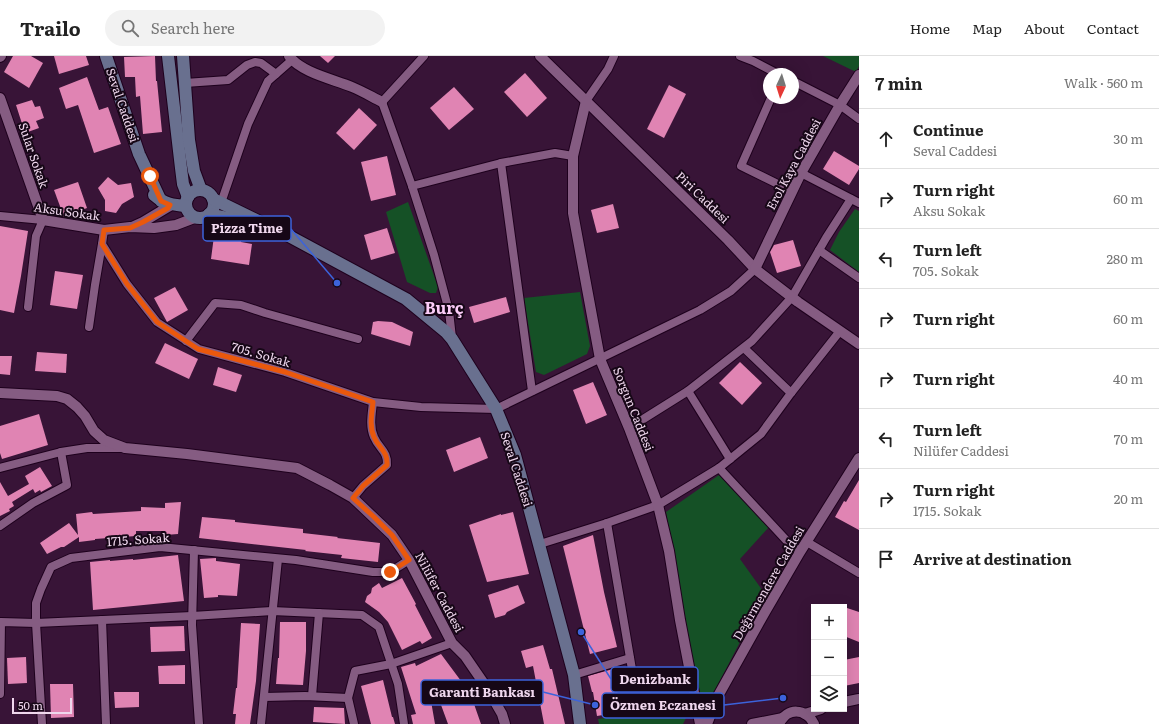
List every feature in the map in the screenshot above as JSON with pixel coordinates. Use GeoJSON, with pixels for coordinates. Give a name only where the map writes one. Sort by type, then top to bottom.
{"type":"FeatureCollection","features":[{"type":"Feature","properties":{"kind":"main road","name":"Seval Caddesi"},"geometry":{"type":"LineString","coordinates":[[106,56],[139,154],[145,180],[150,192],[166,203]]}},
{"type":"Feature","properties":{"kind":"main road"},"geometry":{"type":"LineString","coordinates":[[168,56],[183,184],[191,214],[197,217]]}},
{"type":"Feature","properties":{"kind":"main road"},"geometry":{"type":"LineString","coordinates":[[183,56],[189,140],[194,171],[201,190],[193,192],[187,201]]}},
{"type":"Feature","properties":{"kind":"main road","name":"Seval Caddesi"},"geometry":{"type":"LineString","coordinates":[[201,190],[208,193],[217,201],[272,228],[406,299],[446,332],[452,339],[496,410],[515,455],[574,675],[580,724]]}},
{"type":"Feature","properties":{"kind":"main road"},"geometry":{"type":"LineString","coordinates":[[166,203],[187,201]]}},
{"type":"Feature","properties":{"kind":"main road"},"geometry":{"type":"LineString","coordinates":[[209,214],[217,201]]}},
{"type":"Feature","properties":{"kind":"main road","name":"Seval Caddesi"},"geometry":{"type":"LineString","coordinates":[[197,217],[209,214],[272,228]]}},
{"type":"Feature","properties":{"kind":"street"},"geometry":{"type":"LineString","coordinates":[[382,102],[424,56]]}},
{"type":"Feature","properties":{"kind":"street","name":"Piri Caddesi"},"geometry":{"type":"LineString","coordinates":[[540,56],[728,240],[755,269],[859,344]]}},
{"type":"Feature","properties":{"kind":"street"},"geometry":{"type":"LineString","coordinates":[[586,101],[608,69],[614,56]]}},
{"type":"Feature","properties":{"kind":"street"},"geometry":{"type":"LineString","coordinates":[[740,56],[754,59],[768,68]]}},
{"type":"Feature","properties":{"kind":"street"},"geometry":{"type":"LineString","coordinates":[[217,201],[248,124],[268,81],[290,58],[302,67],[353,87],[382,102],[412,186],[434,255],[449,311],[452,339]]}},
{"type":"Feature","properties":{"kind":"street"},"geometry":{"type":"LineString","coordinates":[[185,83],[228,80],[247,65],[255,62],[261,63],[276,74]]}},
{"type":"Feature","properties":{"kind":"street","name":"Erol Kaya Caddesi"},"geometry":{"type":"LineString","coordinates":[[755,269],[801,173],[840,104],[859,75]]}},
{"type":"Feature","properties":{"kind":"street"},"geometry":{"type":"LineString","coordinates":[[799,85],[840,104],[859,119]]}},
{"type":"Feature","properties":{"kind":"street","name":"Sular Sokak"},"geometry":{"type":"LineString","coordinates":[[0,98],[43,220]]}},
{"type":"Feature","properties":{"kind":"street","name":"Sorgun Caddesi"},"geometry":{"type":"LineString","coordinates":[[586,101],[573,156],[573,213],[600,359],[629,428],[658,505],[669,551],[680,620],[700,724]]}},
{"type":"Feature","properties":{"kind":"street"},"geometry":{"type":"LineString","coordinates":[[768,104],[741,166],[792,191]]}},
{"type":"Feature","properties":{"kind":"street"},"geometry":{"type":"LineString","coordinates":[[412,186],[501,163],[555,153],[573,156]]}},
{"type":"Feature","properties":{"kind":"street"},"geometry":{"type":"LineString","coordinates":[[501,163],[532,391]]}},
{"type":"Feature","properties":{"kind":"street"},"geometry":{"type":"LineString","coordinates":[[801,173],[859,203]]}},
{"type":"Feature","properties":{"kind":"street"},"geometry":{"type":"LineString","coordinates":[[629,428],[688,391],[752,341],[792,297],[851,199]]}},
{"type":"Feature","properties":{"kind":"street","name":"Aksu Sokak"},"geometry":{"type":"LineString","coordinates":[[130,228],[168,208],[166,203]]}},
{"type":"Feature","properties":{"kind":"street","name":"Aksu Sokak"},"geometry":{"type":"LineString","coordinates":[[0,216],[43,220],[104,230],[154,228],[176,225],[197,217]]}},
{"type":"Feature","properties":{"kind":"street"},"geometry":{"type":"LineString","coordinates":[[28,307],[36,236],[43,220]]}},
{"type":"Feature","properties":{"kind":"street"},"geometry":{"type":"LineString","coordinates":[[89,328],[104,230]]}},
{"type":"Feature","properties":{"kind":"street","name":"705. Sokak"},"geometry":{"type":"LineString","coordinates":[[102,244],[127,284],[157,322],[198,349],[285,372],[373,402],[421,407],[496,410]]}},
{"type":"Feature","properties":{"kind":"street"},"geometry":{"type":"LineString","coordinates":[[819,250],[859,278]]}},
{"type":"Feature","properties":{"kind":"street"},"geometry":{"type":"LineString","coordinates":[[496,410],[532,391],[700,310],[731,291],[755,269]]}},
{"type":"Feature","properties":{"kind":"street"},"geometry":{"type":"LineString","coordinates":[[186,341],[215,303],[241,305],[358,339]]}},
{"type":"Feature","properties":{"kind":"street"},"geometry":{"type":"LineString","coordinates":[[540,544],[658,505],[720,468],[761,434],[840,331]]}},
{"type":"Feature","properties":{"kind":"street"},"geometry":{"type":"LineString","coordinates":[[744,348],[791,393]]}},
{"type":"Feature","properties":{"kind":"street"},"geometry":{"type":"LineString","coordinates":[[688,391],[730,459]]}},
{"type":"Feature","properties":{"kind":"street","name":"Nilüfer Caddesi"},"geometry":{"type":"LineString","coordinates":[[0,393],[57,396],[67,399],[77,406],[99,436],[104,440],[125,448],[187,454],[297,468],[353,498],[392,535],[409,560],[452,642],[465,656],[487,688],[502,714],[505,724]]}},
{"type":"Feature","properties":{"kind":"street"},"geometry":{"type":"LineString","coordinates":[[353,498],[363,486],[387,465],[387,457],[374,436],[371,424],[373,402]]}},
{"type":"Feature","properties":{"kind":"street"},"geometry":{"type":"LineString","coordinates":[[0,468],[61,452],[87,448],[125,448]]}},
{"type":"Feature","properties":{"kind":"street"},"geometry":{"type":"LineString","coordinates":[[0,526],[33,503],[67,485],[61,452]]}},
{"type":"Feature","properties":{"kind":"street","name":"Değirmendere Caddesi"},"geometry":{"type":"LineString","coordinates":[[707,724],[718,696],[765,612],[800,552],[859,458]]}},
{"type":"Feature","properties":{"kind":"street"},"geometry":{"type":"LineString","coordinates":[[720,468],[786,540],[800,552]]}},
{"type":"Feature","properties":{"kind":"street"},"geometry":{"type":"LineString","coordinates":[[607,523],[635,687]]}},
{"type":"Feature","properties":{"kind":"street"},"geometry":{"type":"LineString","coordinates":[[807,542],[859,573]]}},
{"type":"Feature","properties":{"kind":"street","name":"1715. Sokak"},"geometry":{"type":"LineString","coordinates":[[42,724],[36,603],[51,567],[71,558],[160,547],[278,559],[373,572],[390,572],[409,560]]}},
{"type":"Feature","properties":{"kind":"street"},"geometry":{"type":"LineString","coordinates":[[194,550],[192,625],[199,724]]}},
{"type":"Feature","properties":{"kind":"street"},"geometry":{"type":"LineString","coordinates":[[261,724],[278,559]]}},
{"type":"Feature","properties":{"kind":"street"},"geometry":{"type":"LineString","coordinates":[[0,694],[1,622],[36,623],[272,611],[362,615],[379,627],[398,684],[404,724]]}},
{"type":"Feature","properties":{"kind":"street"},"geometry":{"type":"LineString","coordinates":[[312,696],[319,613]]}},
{"type":"Feature","properties":{"kind":"street"},"geometry":{"type":"LineString","coordinates":[[102,620],[106,724]]}},
{"type":"Feature","properties":{"kind":"street"},"geometry":{"type":"LineString","coordinates":[[354,724],[348,698],[355,670],[391,664],[452,642]]}},
{"type":"Feature","properties":{"kind":"street"},"geometry":{"type":"LineString","coordinates":[[574,675],[630,658]]}},
{"type":"Feature","properties":{"kind":"street"},"geometry":{"type":"LineString","coordinates":[[264,697],[312,696],[348,698]]}},
{"type":"Feature","properties":{"kind":"street"},"geometry":{"type":"LineString","coordinates":[[847,701],[859,699]]}},
{"type":"Feature","properties":{"kind":"street"},"geometry":{"type":"LineString","coordinates":[[752,724],[781,721],[787,714],[799,712],[810,718],[814,724]]}},
{"type":"Feature","properties":{"kind":"street"},"geometry":{"type":"LineString","coordinates":[[805,714],[811,712]]}},
{"type":"Feature","properties":{"kind":"green space"},"geometry":{"type":"Polygon","coordinates":[[[823,56],[859,56],[859,66],[856,72],[823,56]]]}},
{"type":"Feature","properties":{"kind":"green space"},"geometry":{"type":"Polygon","coordinates":[[[408,202],[438,287],[436,293],[430,293],[407,282],[386,212],[408,202]]]}},
{"type":"Feature","properties":{"kind":"green space"},"geometry":{"type":"Polygon","coordinates":[[[855,209],[859,211],[859,272],[830,250],[839,232],[855,209]]]}},
{"type":"Feature","properties":{"kind":"green space"},"geometry":{"type":"Polygon","coordinates":[[[580,292],[590,346],[587,354],[544,375],[536,372],[524,298],[580,292]]]}},
{"type":"Feature","properties":{"kind":"green space"},"geometry":{"type":"Polygon","coordinates":[[[719,475],[769,527],[740,559],[765,594],[702,715],[666,512],[719,475]]]}},
{"type":"Feature","properties":{"kind":"green space"},"geometry":{"type":"Polygon","coordinates":[[[683,687],[687,716],[683,724],[599,724],[598,719],[623,715],[625,706],[645,704],[647,691],[683,687]]]}},
{"type":"Feature","properties":{"kind":"building"},"geometry":{"type":"Polygon","coordinates":[[[13,56],[31,56],[43,63],[29,88],[4,72],[13,56]]]}},
{"type":"Feature","properties":{"kind":"building"},"geometry":{"type":"Polygon","coordinates":[[[54,56],[86,56],[89,65],[59,74],[54,56]]]}},
{"type":"Feature","properties":{"kind":"building"},"geometry":{"type":"Polygon","coordinates":[[[155,56],[156,81],[162,132],[143,134],[140,96],[136,97],[135,77],[125,77],[124,57],[155,56]]]}},
{"type":"Feature","properties":{"kind":"building"},"geometry":{"type":"Polygon","coordinates":[[[320,56],[335,56],[328,63],[320,56]]]}},
{"type":"Feature","properties":{"kind":"building"},"geometry":{"type":"Polygon","coordinates":[[[525,73],[547,98],[527,117],[504,92],[525,73]]]}},
{"type":"Feature","properties":{"kind":"building"},"geometry":{"type":"Polygon","coordinates":[[[87,77],[99,110],[108,107],[121,144],[94,153],[78,105],[66,109],[59,88],[87,77]]]}},
{"type":"Feature","properties":{"kind":"building"},"geometry":{"type":"Polygon","coordinates":[[[669,85],[686,94],[664,138],[647,129],[669,85]]]}},
{"type":"Feature","properties":{"kind":"building"},"geometry":{"type":"Polygon","coordinates":[[[454,87],[474,109],[449,130],[430,108],[454,87]]]}},
{"type":"Feature","properties":{"kind":"building"},"geometry":{"type":"Polygon","coordinates":[[[32,100],[35,107],[40,106],[44,118],[36,121],[39,128],[25,133],[16,105],[32,100]]]}},
{"type":"Feature","properties":{"kind":"building"},"geometry":{"type":"Polygon","coordinates":[[[359,108],[377,125],[354,150],[336,133],[359,108]]]}},
{"type":"Feature","properties":{"kind":"building"},"geometry":{"type":"Polygon","coordinates":[[[834,151],[859,166],[859,169],[849,185],[823,169],[834,151]]]}},
{"type":"Feature","properties":{"kind":"building"},"geometry":{"type":"Polygon","coordinates":[[[387,156],[396,195],[371,201],[361,162],[387,156]]]}},
{"type":"Feature","properties":{"kind":"building"},"geometry":{"type":"Polygon","coordinates":[[[108,177],[118,185],[131,183],[134,197],[122,204],[116,213],[105,211],[105,200],[98,188],[108,177]]]}},
{"type":"Feature","properties":{"kind":"building"},"geometry":{"type":"Polygon","coordinates":[[[78,182],[87,208],[64,217],[54,190],[78,182]]]}},
{"type":"Feature","properties":{"kind":"building"},"geometry":{"type":"Polygon","coordinates":[[[613,204],[619,228],[597,233],[591,210],[613,204]]]}},
{"type":"Feature","properties":{"kind":"building"},"geometry":{"type":"Polygon","coordinates":[[[0,226],[28,231],[14,313],[0,310],[0,226]]]}},
{"type":"Feature","properties":{"kind":"building"},"geometry":{"type":"Polygon","coordinates":[[[387,228],[395,253],[371,260],[364,235],[387,228]]]}},
{"type":"Feature","properties":{"kind":"building"},"geometry":{"type":"Polygon","coordinates":[[[214,236],[241,240],[241,242],[252,244],[249,265],[211,259],[214,236]]]}},
{"type":"Feature","properties":{"kind":"building"},"geometry":{"type":"Polygon","coordinates":[[[793,240],[801,266],[777,273],[770,252],[774,245],[793,240]]]}},
{"type":"Feature","properties":{"kind":"building"},"geometry":{"type":"Polygon","coordinates":[[[55,271],[83,275],[77,309],[50,305],[55,271]]]}},
{"type":"Feature","properties":{"kind":"building"},"geometry":{"type":"Polygon","coordinates":[[[175,287],[188,310],[167,322],[154,298],[175,287]]]}},
{"type":"Feature","properties":{"kind":"building"},"geometry":{"type":"Polygon","coordinates":[[[506,297],[510,312],[474,323],[469,307],[506,297]]]}},
{"type":"Feature","properties":{"kind":"building"},"geometry":{"type":"Polygon","coordinates":[[[373,322],[392,322],[413,332],[410,346],[371,334],[373,322]]]}},
{"type":"Feature","properties":{"kind":"building"},"geometry":{"type":"Polygon","coordinates":[[[165,343],[198,359],[189,379],[155,363],[165,343]]]}},
{"type":"Feature","properties":{"kind":"building"},"geometry":{"type":"Polygon","coordinates":[[[37,352],[67,354],[66,373],[35,371],[37,352]]]}},
{"type":"Feature","properties":{"kind":"building"},"geometry":{"type":"Polygon","coordinates":[[[0,356],[12,356],[10,375],[0,374],[0,356]]]}},
{"type":"Feature","properties":{"kind":"building"},"geometry":{"type":"Polygon","coordinates":[[[740,362],[762,383],[742,405],[719,383],[740,362]]]}},
{"type":"Feature","properties":{"kind":"building"},"geometry":{"type":"Polygon","coordinates":[[[218,367],[242,375],[236,392],[213,385],[218,367]]]}},
{"type":"Feature","properties":{"kind":"building"},"geometry":{"type":"Polygon","coordinates":[[[593,382],[607,415],[586,424],[573,390],[593,382]]]}},
{"type":"Feature","properties":{"kind":"building"},"geometry":{"type":"Polygon","coordinates":[[[39,414],[48,445],[2,459],[0,453],[0,426],[39,414]]]}},
{"type":"Feature","properties":{"kind":"building"},"geometry":{"type":"Polygon","coordinates":[[[480,437],[488,458],[454,472],[446,450],[480,437]]]}},
{"type":"Feature","properties":{"kind":"building"},"geometry":{"type":"Polygon","coordinates":[[[40,467],[52,486],[41,492],[40,490],[35,493],[33,489],[12,502],[14,506],[9,509],[10,511],[0,516],[0,482],[8,496],[29,484],[25,476],[40,467]]]}},
{"type":"Feature","properties":{"kind":"building"},"geometry":{"type":"Polygon","coordinates":[[[859,480],[859,530],[835,517],[859,480]]]}},
{"type":"Feature","properties":{"kind":"building"},"geometry":{"type":"Polygon","coordinates":[[[181,502],[178,534],[165,535],[165,531],[136,531],[136,536],[95,539],[79,542],[79,537],[64,547],[47,554],[40,543],[69,523],[78,535],[76,514],[92,512],[93,514],[141,511],[141,507],[165,508],[165,503],[181,502]]]}},
{"type":"Feature","properties":{"kind":"building"},"geometry":{"type":"Polygon","coordinates":[[[513,512],[529,574],[487,582],[469,525],[501,514],[513,512]]]}},
{"type":"Feature","properties":{"kind":"building"},"geometry":{"type":"Polygon","coordinates":[[[202,517],[303,529],[303,533],[380,543],[378,562],[341,558],[342,555],[305,551],[306,550],[199,538],[202,517]]]}},
{"type":"Feature","properties":{"kind":"building"},"geometry":{"type":"Polygon","coordinates":[[[593,535],[617,647],[590,654],[563,546],[593,535]]]}},
{"type":"Feature","properties":{"kind":"building"},"geometry":{"type":"Polygon","coordinates":[[[178,555],[184,601],[93,610],[90,562],[133,560],[178,555]]]}},
{"type":"Feature","properties":{"kind":"building"},"geometry":{"type":"Polygon","coordinates":[[[216,558],[216,561],[240,564],[237,596],[218,595],[218,597],[204,598],[200,559],[216,558]]]}},
{"type":"Feature","properties":{"kind":"building"},"geometry":{"type":"Polygon","coordinates":[[[402,578],[432,638],[422,644],[420,641],[402,650],[388,622],[379,612],[365,602],[367,596],[371,593],[372,588],[379,583],[382,588],[402,578]]]}},
{"type":"Feature","properties":{"kind":"building"},"geometry":{"type":"Polygon","coordinates":[[[518,585],[525,603],[507,612],[505,615],[495,618],[488,595],[518,585]]]}},
{"type":"Feature","properties":{"kind":"building"},"geometry":{"type":"Polygon","coordinates":[[[847,608],[859,612],[859,642],[847,637],[847,608]]]}},
{"type":"Feature","properties":{"kind":"building"},"geometry":{"type":"Polygon","coordinates":[[[280,622],[306,622],[306,651],[303,685],[276,684],[279,658],[280,622]]]}},
{"type":"Feature","properties":{"kind":"building"},"geometry":{"type":"Polygon","coordinates":[[[241,623],[260,624],[256,681],[250,724],[235,724],[236,714],[233,714],[237,688],[241,623]]]}},
{"type":"Feature","properties":{"kind":"building"},"geometry":{"type":"Polygon","coordinates":[[[184,626],[185,651],[151,652],[150,627],[184,626]]]}},
{"type":"Feature","properties":{"kind":"building"},"geometry":{"type":"Polygon","coordinates":[[[543,645],[550,669],[552,669],[565,724],[544,724],[533,666],[526,668],[521,651],[543,645]]]}},
{"type":"Feature","properties":{"kind":"building"},"geometry":{"type":"Polygon","coordinates":[[[441,654],[464,685],[467,684],[481,724],[448,724],[433,683],[428,684],[435,724],[413,724],[411,715],[416,714],[401,667],[415,663],[416,666],[441,654]]]}},
{"type":"Feature","properties":{"kind":"building"},"geometry":{"type":"Polygon","coordinates":[[[26,657],[27,683],[8,684],[7,658],[26,657]]]}},
{"type":"Feature","properties":{"kind":"building"},"geometry":{"type":"Polygon","coordinates":[[[859,657],[859,683],[847,685],[847,659],[859,657]]]}},
{"type":"Feature","properties":{"kind":"building"},"geometry":{"type":"Polygon","coordinates":[[[185,665],[185,684],[159,684],[158,666],[185,665]]]}},
{"type":"Feature","properties":{"kind":"building"},"geometry":{"type":"Polygon","coordinates":[[[613,669],[621,712],[597,716],[593,692],[588,676],[613,669]]]}},
{"type":"Feature","properties":{"kind":"building"},"geometry":{"type":"Polygon","coordinates":[[[383,680],[395,724],[371,724],[361,686],[383,680]]]}},
{"type":"Feature","properties":{"kind":"building"},"geometry":{"type":"Polygon","coordinates":[[[50,684],[73,684],[74,717],[51,718],[50,684]]]}},
{"type":"Feature","properties":{"kind":"building"},"geometry":{"type":"Polygon","coordinates":[[[114,692],[139,692],[139,707],[115,708],[114,692]]]}},
{"type":"Feature","properties":{"kind":"building"},"geometry":{"type":"Polygon","coordinates":[[[314,707],[344,708],[345,724],[313,722],[314,707]]]}},
{"type":"Feature","properties":{"kind":"place","name":"Pizza Time"},"geometry":{"type":"Point","coordinates":[337,283]}},
{"type":"Feature","properties":{"kind":"place","name":"Denizbank"},"geometry":{"type":"Point","coordinates":[581,632]}},
{"type":"Feature","properties":{"kind":"place","name":"Özmen Eczanesi"},"geometry":{"type":"Point","coordinates":[783,698]}},
{"type":"Feature","properties":{"kind":"place","name":"Garanti Bankası"},"geometry":{"type":"Point","coordinates":[595,705]}},
{"type":"Feature","properties":{"kind":"district","name":"Burç"},"geometry":{"type":"Point","coordinates":[444,307]}},
{"type":"Feature","properties":{"kind":"route"},"geometry":{"type":"LineString","coordinates":[[150,176],[161,201],[170,205],[168,208],[130,228],[104,230],[102,244],[127,284],[157,322],[198,349],[285,372],[373,402],[371,424],[374,436],[387,457],[387,465],[363,486],[353,498],[392,535],[409,560],[390,572]]}}]}
